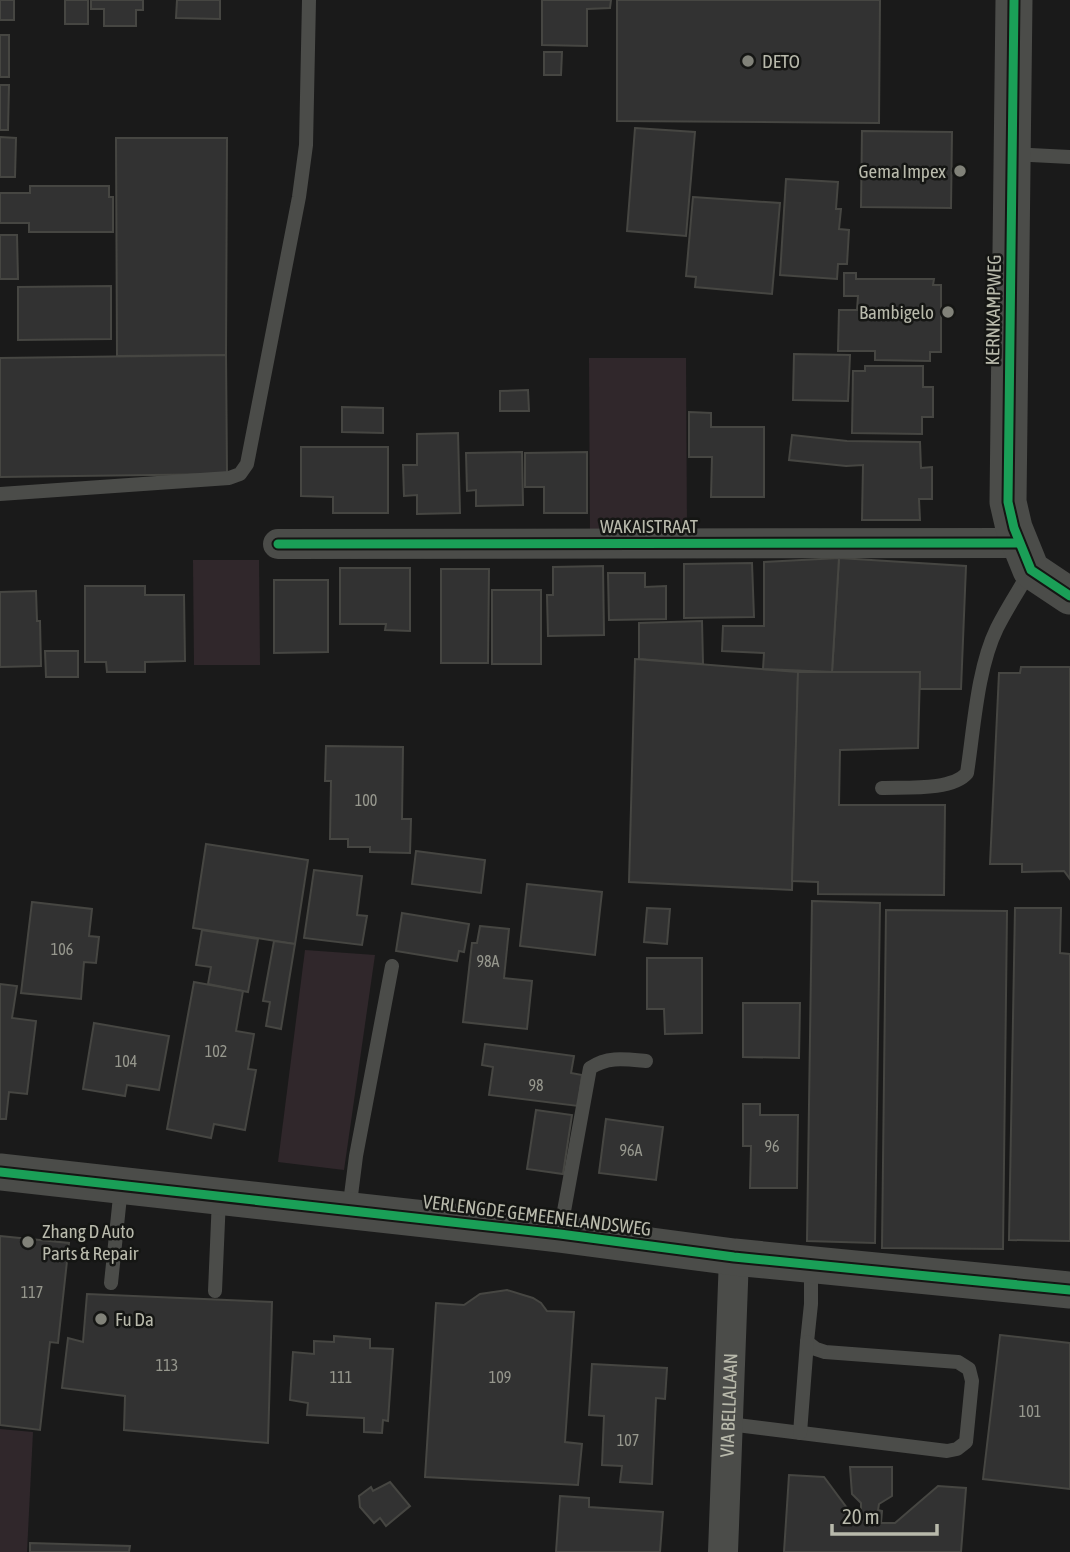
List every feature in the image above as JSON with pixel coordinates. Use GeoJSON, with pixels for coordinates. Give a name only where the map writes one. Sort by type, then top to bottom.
{"type":"FeatureCollection","features":[{"type":"Feature","properties":{"kind":"street","name":"KERNKAMPWEG"},"geometry":{"type":"LineString","coordinates":[[1014,0],[1008,502],[1025,556]]}},
{"type":"Feature","properties":{"kind":"street","name":"WAKAISTRAAT"},"geometry":{"type":"LineString","coordinates":[[278,544],[1025,556]]}},
{"type":"Feature","properties":{"kind":"street"},"geometry":{"type":"LineString","coordinates":[[1025,556],[1070,596]]}},
{"type":"Feature","properties":{"kind":"street","name":"VERLENGDE GEMEENELANDSWEG"},"geometry":{"type":"LineString","coordinates":[[0,1172],[560,1234],[734,1257],[1070,1290]]}},
{"type":"Feature","properties":{"kind":"street","name":"VIA BELLALAAN"},"geometry":{"type":"LineString","coordinates":[[723,1552],[734,1257]]}},
{"type":"Feature","properties":{"kind":"lane"},"geometry":{"type":"LineString","coordinates":[[0,494],[229,478],[240,474],[247,464],[295,219],[304,158],[309,0]]}},
{"type":"Feature","properties":{"kind":"lane"},"geometry":{"type":"LineString","coordinates":[[1012,154],[1070,157]]}},
{"type":"Feature","properties":{"kind":"lane"},"geometry":{"type":"LineString","coordinates":[[882,788],[951,784],[962,780],[967,773],[982,678],[990,646],[1025,556]]}},
{"type":"Feature","properties":{"kind":"lane"},"geometry":{"type":"LineString","coordinates":[[349,1212],[356,1156],[392,966]]}},
{"type":"Feature","properties":{"kind":"lane"},"geometry":{"type":"LineString","coordinates":[[560,1234],[590,1068],[601,1060],[617,1058],[646,1061]]}},
{"type":"Feature","properties":{"kind":"lane"},"geometry":{"type":"LineString","coordinates":[[111,1283],[121,1186]]}},
{"type":"Feature","properties":{"kind":"lane"},"geometry":{"type":"LineString","coordinates":[[215,1291],[219,1197]]}},
{"type":"Feature","properties":{"kind":"lane"},"geometry":{"type":"LineString","coordinates":[[800,1433],[811,1304],[811,1265]]}},
{"type":"Feature","properties":{"kind":"lane"},"geometry":{"type":"LineString","coordinates":[[729,1424],[947,1451],[966,1442],[972,1381],[970,1369],[958,1362],[825,1352],[807,1342]]}},
{"type":"Feature","properties":{"kind":"shaded area"},"geometry":{"type":"Polygon","coordinates":[[[589,358],[686,358],[687,535],[590,535],[589,358]]]}},
{"type":"Feature","properties":{"kind":"shaded area"},"geometry":{"type":"Polygon","coordinates":[[[193,560],[259,560],[260,665],[194,665],[193,560]]]}},
{"type":"Feature","properties":{"kind":"shaded area"},"geometry":{"type":"Polygon","coordinates":[[[305,950],[375,955],[344,1170],[278,1162],[305,950]]]}},
{"type":"Feature","properties":{"kind":"shaded area"},"geometry":{"type":"Polygon","coordinates":[[[0,1429],[33,1432],[27,1552],[0,1552],[0,1429]]]}},
{"type":"Feature","properties":{"kind":"building"},"geometry":{"type":"Polygon","coordinates":[[[0,0],[14,0],[14,20],[0,20],[0,0]]]}},
{"type":"Feature","properties":{"kind":"building"},"geometry":{"type":"Polygon","coordinates":[[[65,0],[88,0],[88,24],[65,24],[65,0]]]}},
{"type":"Feature","properties":{"kind":"building"},"geometry":{"type":"Polygon","coordinates":[[[91,0],[143,0],[143,10],[136,10],[136,26],[104,26],[104,9],[91,9],[91,0]]]}},
{"type":"Feature","properties":{"kind":"building"},"geometry":{"type":"Polygon","coordinates":[[[177,0],[220,0],[220,19],[176,18],[177,0]]]}},
{"type":"Feature","properties":{"kind":"building"},"geometry":{"type":"Polygon","coordinates":[[[542,0],[611,0],[610,8],[587,9],[587,46],[542,45],[542,0]]]}},
{"type":"Feature","properties":{"kind":"building","name":"DETO"},"geometry":{"type":"Polygon","coordinates":[[[617,0],[880,0],[879,123],[617,121],[617,0]]]}},
{"type":"Feature","properties":{"kind":"building"},"geometry":{"type":"Polygon","coordinates":[[[0,35],[9,35],[9,77],[0,77],[0,35]]]}},
{"type":"Feature","properties":{"kind":"building"},"geometry":{"type":"Polygon","coordinates":[[[544,52],[562,52],[561,75],[544,75],[544,52]]]}},
{"type":"Feature","properties":{"kind":"building"},"geometry":{"type":"Polygon","coordinates":[[[0,85],[9,85],[8,130],[0,130],[0,85]]]}},
{"type":"Feature","properties":{"kind":"building"},"geometry":{"type":"Polygon","coordinates":[[[635,128],[695,132],[686,236],[627,231],[635,128]]]}},
{"type":"Feature","properties":{"kind":"building"},"geometry":{"type":"Polygon","coordinates":[[[862,131],[952,132],[951,208],[861,207],[862,131]]]}},
{"type":"Feature","properties":{"kind":"building"},"geometry":{"type":"Polygon","coordinates":[[[0,137],[16,138],[15,177],[0,177],[0,137]]]}},
{"type":"Feature","properties":{"kind":"building"},"geometry":{"type":"Polygon","coordinates":[[[116,138],[227,138],[226,355],[117,356],[116,138]]]}},
{"type":"Feature","properties":{"kind":"building"},"geometry":{"type":"Polygon","coordinates":[[[786,179],[838,182],[836,209],[841,209],[839,229],[849,230],[847,264],[838,264],[837,279],[780,275],[786,179]]]}},
{"type":"Feature","properties":{"kind":"building"},"geometry":{"type":"Polygon","coordinates":[[[30,186],[109,186],[109,197],[113,197],[113,232],[29,232],[29,223],[0,223],[0,193],[30,193],[30,186]]]}},
{"type":"Feature","properties":{"kind":"building"},"geometry":{"type":"Polygon","coordinates":[[[693,197],[780,203],[772,294],[695,287],[696,277],[686,276],[693,197]]]}},
{"type":"Feature","properties":{"kind":"building"},"geometry":{"type":"Polygon","coordinates":[[[0,235],[17,235],[18,279],[0,279],[0,235]]]}},
{"type":"Feature","properties":{"kind":"building"},"geometry":{"type":"Polygon","coordinates":[[[844,273],[856,273],[856,279],[934,279],[933,285],[941,285],[941,352],[930,352],[930,361],[875,360],[875,351],[838,351],[839,310],[857,310],[858,296],[844,296],[844,273]]]}},
{"type":"Feature","properties":{"kind":"building"},"geometry":{"type":"Polygon","coordinates":[[[111,286],[111,339],[18,340],[18,287],[111,286]]]}},
{"type":"Feature","properties":{"kind":"building"},"geometry":{"type":"Polygon","coordinates":[[[794,354],[850,355],[848,401],[793,400],[794,354]]]}},
{"type":"Feature","properties":{"kind":"building"},"geometry":{"type":"Polygon","coordinates":[[[226,355],[227,474],[0,477],[0,358],[226,355]]]}},
{"type":"Feature","properties":{"kind":"building"},"geometry":{"type":"Polygon","coordinates":[[[865,366],[923,366],[923,387],[933,387],[933,417],[922,417],[922,434],[852,433],[853,371],[865,371],[865,366]]]}},
{"type":"Feature","properties":{"kind":"building"},"geometry":{"type":"Polygon","coordinates":[[[528,390],[529,411],[500,411],[500,391],[528,390]]]}},
{"type":"Feature","properties":{"kind":"building"},"geometry":{"type":"Polygon","coordinates":[[[342,407],[383,408],[383,433],[342,432],[342,407]]]}},
{"type":"Feature","properties":{"kind":"building"},"geometry":{"type":"Polygon","coordinates":[[[689,412],[711,413],[711,427],[764,427],[764,497],[711,497],[712,457],[689,457],[689,412]]]}},
{"type":"Feature","properties":{"kind":"building"},"geometry":{"type":"Polygon","coordinates":[[[458,433],[460,513],[417,514],[417,495],[404,496],[403,465],[417,465],[417,434],[458,433]]]}},
{"type":"Feature","properties":{"kind":"building"},"geometry":{"type":"Polygon","coordinates":[[[792,435],[847,441],[920,442],[921,468],[932,467],[932,499],[919,499],[920,520],[862,520],[863,465],[846,466],[789,460],[792,435]]]}},
{"type":"Feature","properties":{"kind":"building"},"geometry":{"type":"Polygon","coordinates":[[[301,447],[388,447],[388,513],[333,513],[333,497],[301,496],[301,447]]]}},
{"type":"Feature","properties":{"kind":"building"},"geometry":{"type":"Polygon","coordinates":[[[522,452],[523,505],[476,506],[476,490],[467,491],[466,453],[522,452]]]}},
{"type":"Feature","properties":{"kind":"building"},"geometry":{"type":"Polygon","coordinates":[[[587,452],[587,513],[544,513],[544,487],[525,487],[525,453],[587,452]]]}},
{"type":"Feature","properties":{"kind":"building"},"geometry":{"type":"Polygon","coordinates":[[[839,558],[966,566],[961,689],[920,689],[920,672],[832,672],[839,558]]]}},
{"type":"Feature","properties":{"kind":"building"},"geometry":{"type":"Polygon","coordinates":[[[839,558],[832,672],[763,669],[764,653],[722,651],[723,626],[764,626],[764,562],[839,558]]]}},
{"type":"Feature","properties":{"kind":"building"},"geometry":{"type":"Polygon","coordinates":[[[752,563],[754,617],[684,618],[684,564],[752,563]]]}},
{"type":"Feature","properties":{"kind":"building"},"geometry":{"type":"Polygon","coordinates":[[[603,566],[604,635],[548,636],[547,595],[553,595],[553,567],[603,566]]]}},
{"type":"Feature","properties":{"kind":"building"},"geometry":{"type":"Polygon","coordinates":[[[340,568],[410,568],[410,631],[385,630],[386,624],[340,624],[340,568]]]}},
{"type":"Feature","properties":{"kind":"building"},"geometry":{"type":"Polygon","coordinates":[[[441,569],[489,569],[488,663],[441,663],[441,569]]]}},
{"type":"Feature","properties":{"kind":"building"},"geometry":{"type":"Polygon","coordinates":[[[608,573],[645,573],[645,587],[666,586],[666,619],[609,620],[608,573]]]}},
{"type":"Feature","properties":{"kind":"building"},"geometry":{"type":"Polygon","coordinates":[[[274,580],[328,580],[328,652],[274,653],[274,580]]]}},
{"type":"Feature","properties":{"kind":"building"},"geometry":{"type":"Polygon","coordinates":[[[85,586],[145,586],[145,595],[184,595],[185,661],[145,662],[145,672],[107,672],[106,662],[85,662],[85,586]]]}},
{"type":"Feature","properties":{"kind":"building"},"geometry":{"type":"Polygon","coordinates":[[[492,590],[541,590],[541,664],[492,664],[492,590]]]}},
{"type":"Feature","properties":{"kind":"building"},"geometry":{"type":"Polygon","coordinates":[[[36,591],[41,666],[0,667],[0,592],[36,591]]]}},
{"type":"Feature","properties":{"kind":"building"},"geometry":{"type":"Polygon","coordinates":[[[702,621],[703,664],[639,659],[639,623],[702,621]]]}},
{"type":"Feature","properties":{"kind":"building"},"geometry":{"type":"Polygon","coordinates":[[[45,651],[78,651],[78,677],[46,677],[45,651]]]}},
{"type":"Feature","properties":{"kind":"building"},"geometry":{"type":"Polygon","coordinates":[[[635,659],[798,672],[792,890],[629,882],[635,659]]]}},
{"type":"Feature","properties":{"kind":"building"},"geometry":{"type":"Polygon","coordinates":[[[1021,667],[1070,667],[1070,879],[1064,871],[1022,872],[1022,864],[990,864],[999,673],[1020,673],[1021,667]]]}},
{"type":"Feature","properties":{"kind":"building"},"geometry":{"type":"Polygon","coordinates":[[[798,672],[920,672],[918,748],[840,750],[839,805],[945,805],[944,895],[818,894],[818,882],[792,881],[798,672]]]}},
{"type":"Feature","properties":{"kind":"building"},"geometry":{"type":"Polygon","coordinates":[[[326,746],[403,747],[402,819],[411,819],[410,853],[370,852],[370,847],[348,847],[348,839],[330,839],[331,781],[325,781],[326,746]]]}},
{"type":"Feature","properties":{"kind":"building"},"geometry":{"type":"Polygon","coordinates":[[[206,844],[308,860],[295,944],[193,928],[206,844]]]}},
{"type":"Feature","properties":{"kind":"building"},"geometry":{"type":"Polygon","coordinates":[[[416,851],[485,860],[481,893],[412,884],[416,851]]]}},
{"type":"Feature","properties":{"kind":"building"},"geometry":{"type":"Polygon","coordinates":[[[314,870],[362,876],[357,915],[367,916],[362,945],[304,938],[314,870]]]}},
{"type":"Feature","properties":{"kind":"building"},"geometry":{"type":"Polygon","coordinates":[[[527,884],[602,892],[595,955],[520,946],[527,884]]]}},
{"type":"Feature","properties":{"kind":"building"},"geometry":{"type":"Polygon","coordinates":[[[812,901],[880,903],[875,1243],[807,1241],[812,901]]]}},
{"type":"Feature","properties":{"kind":"building"},"geometry":{"type":"Polygon","coordinates":[[[32,902],[92,909],[89,936],[99,937],[96,963],[84,962],[81,999],[21,993],[32,902]]]}},
{"type":"Feature","properties":{"kind":"building"},"geometry":{"type":"Polygon","coordinates":[[[647,908],[670,909],[667,944],[644,942],[647,908]]]}},
{"type":"Feature","properties":{"kind":"building"},"geometry":{"type":"Polygon","coordinates":[[[1015,908],[1061,908],[1060,953],[1070,954],[1070,1241],[1009,1240],[1015,908]]]}},
{"type":"Feature","properties":{"kind":"building"},"geometry":{"type":"Polygon","coordinates":[[[886,910],[1007,911],[1003,1249],[882,1248],[886,910]]]}},
{"type":"Feature","properties":{"kind":"building"},"geometry":{"type":"Polygon","coordinates":[[[402,913],[469,924],[464,952],[459,951],[457,961],[396,951],[402,913]]]}},
{"type":"Feature","properties":{"kind":"building"},"geometry":{"type":"Polygon","coordinates":[[[480,926],[509,929],[504,978],[532,981],[527,1029],[463,1022],[472,943],[477,943],[480,926]]]}},
{"type":"Feature","properties":{"kind":"building"},"geometry":{"type":"Polygon","coordinates":[[[202,930],[258,939],[248,992],[208,984],[211,967],[196,965],[202,930]]]}},
{"type":"Feature","properties":{"kind":"building"},"geometry":{"type":"Polygon","coordinates":[[[274,941],[295,944],[281,1029],[266,1026],[270,1002],[263,1001],[274,941]]]}},
{"type":"Feature","properties":{"kind":"building"},"geometry":{"type":"Polygon","coordinates":[[[647,958],[702,958],[702,1033],[665,1034],[664,1009],[647,1009],[647,958]]]}},
{"type":"Feature","properties":{"kind":"building"},"geometry":{"type":"Polygon","coordinates":[[[194,982],[243,991],[236,1031],[254,1034],[248,1069],[256,1070],[245,1130],[214,1124],[211,1138],[167,1129],[194,982]]]}},
{"type":"Feature","properties":{"kind":"building"},"geometry":{"type":"Polygon","coordinates":[[[0,984],[17,986],[12,1018],[36,1021],[27,1094],[9,1092],[6,1119],[0,1119],[0,984]]]}},
{"type":"Feature","properties":{"kind":"building"},"geometry":{"type":"Polygon","coordinates":[[[743,1003],[800,1003],[799,1058],[743,1057],[743,1003]]]}},
{"type":"Feature","properties":{"kind":"building"},"geometry":{"type":"Polygon","coordinates":[[[94,1023],[169,1036],[159,1090],[127,1085],[125,1096],[83,1089],[94,1023]]]}},
{"type":"Feature","properties":{"kind":"building"},"geometry":{"type":"Polygon","coordinates":[[[485,1044],[574,1056],[571,1073],[582,1075],[578,1106],[489,1095],[493,1067],[482,1065],[485,1044]]]}},
{"type":"Feature","properties":{"kind":"building"},"geometry":{"type":"Polygon","coordinates":[[[743,1104],[760,1104],[760,1115],[798,1115],[797,1188],[750,1188],[751,1146],[743,1146],[743,1104]]]}},
{"type":"Feature","properties":{"kind":"building"},"geometry":{"type":"Polygon","coordinates":[[[536,1110],[572,1115],[563,1174],[527,1169],[536,1110]]]}},
{"type":"Feature","properties":{"kind":"building"},"geometry":{"type":"Polygon","coordinates":[[[606,1119],[663,1127],[656,1180],[599,1173],[606,1119]]]}},
{"type":"Feature","properties":{"kind":"building"},"geometry":{"type":"Polygon","coordinates":[[[0,1236],[69,1243],[58,1343],[50,1342],[40,1430],[0,1425],[0,1236]]]}},
{"type":"Feature","properties":{"kind":"building"},"geometry":{"type":"Polygon","coordinates":[[[507,1290],[533,1298],[547,1311],[574,1312],[565,1442],[582,1444],[578,1485],[425,1477],[436,1303],[464,1305],[480,1294],[507,1290]]]}},
{"type":"Feature","properties":{"kind":"building"},"geometry":{"type":"Polygon","coordinates":[[[87,1294],[272,1302],[268,1443],[124,1430],[125,1396],[62,1388],[68,1338],[83,1342],[87,1294]]]}},
{"type":"Feature","properties":{"kind":"building"},"geometry":{"type":"Polygon","coordinates":[[[1000,1335],[1070,1343],[1070,1489],[983,1479],[1000,1335]]]}},
{"type":"Feature","properties":{"kind":"building"},"geometry":{"type":"Polygon","coordinates":[[[334,1336],[370,1339],[370,1348],[393,1349],[388,1421],[383,1420],[382,1433],[364,1432],[364,1418],[307,1415],[308,1403],[290,1400],[293,1352],[314,1354],[314,1341],[334,1342],[334,1336]]]}},
{"type":"Feature","properties":{"kind":"building"},"geometry":{"type":"Polygon","coordinates":[[[592,1364],[667,1368],[665,1399],[656,1398],[652,1484],[620,1482],[622,1466],[602,1465],[604,1416],[589,1415],[592,1364]]]}},
{"type":"Feature","properties":{"kind":"building"},"geometry":{"type":"Polygon","coordinates":[[[850,1467],[892,1467],[892,1496],[879,1504],[878,1510],[882,1511],[881,1523],[861,1520],[861,1503],[852,1494],[850,1467]]]}},
{"type":"Feature","properties":{"kind":"building"},"geometry":{"type":"Polygon","coordinates":[[[789,1475],[824,1477],[856,1520],[881,1523],[895,1523],[938,1486],[966,1488],[961,1552],[784,1552],[789,1475]]]}},
{"type":"Feature","properties":{"kind":"building"},"geometry":{"type":"Polygon","coordinates":[[[390,1482],[410,1506],[386,1526],[380,1518],[374,1523],[360,1507],[359,1496],[371,1487],[373,1491],[390,1482]]]}},
{"type":"Feature","properties":{"kind":"building"},"geometry":{"type":"Polygon","coordinates":[[[560,1496],[589,1498],[589,1507],[663,1512],[660,1552],[556,1552],[560,1496]]]}},
{"type":"Feature","properties":{"kind":"building"},"geometry":{"type":"Polygon","coordinates":[[[30,1543],[130,1546],[129,1552],[30,1552],[30,1543]]]}},
{"type":"Feature","properties":{"kind":"cycle path"},"geometry":{"type":"LineString","coordinates":[[1014,0],[1008,502],[1014,528],[1031,570],[1070,596]]}},
{"type":"Feature","properties":{"kind":"cycle path"},"geometry":{"type":"LineString","coordinates":[[278,544],[1019,543]]}},
{"type":"Feature","properties":{"kind":"cycle path"},"geometry":{"type":"LineString","coordinates":[[0,1172],[560,1234],[734,1257],[1070,1290]]}},
{"type":"Feature","properties":{"kind":"place","name":"DETO"},"geometry":{"type":"Point","coordinates":[748,61]}},
{"type":"Feature","properties":{"kind":"place","name":"Gema Impex"},"geometry":{"type":"Point","coordinates":[960,171]}},
{"type":"Feature","properties":{"kind":"place","name":"Bambigelo"},"geometry":{"type":"Point","coordinates":[948,312]}},
{"type":"Feature","properties":{"kind":"place","name":"Zhang D Auto Parts & Repair"},"geometry":{"type":"Point","coordinates":[28,1242]}},
{"type":"Feature","properties":{"kind":"place","name":"Fu Da"},"geometry":{"type":"Point","coordinates":[101,1319]}}]}
